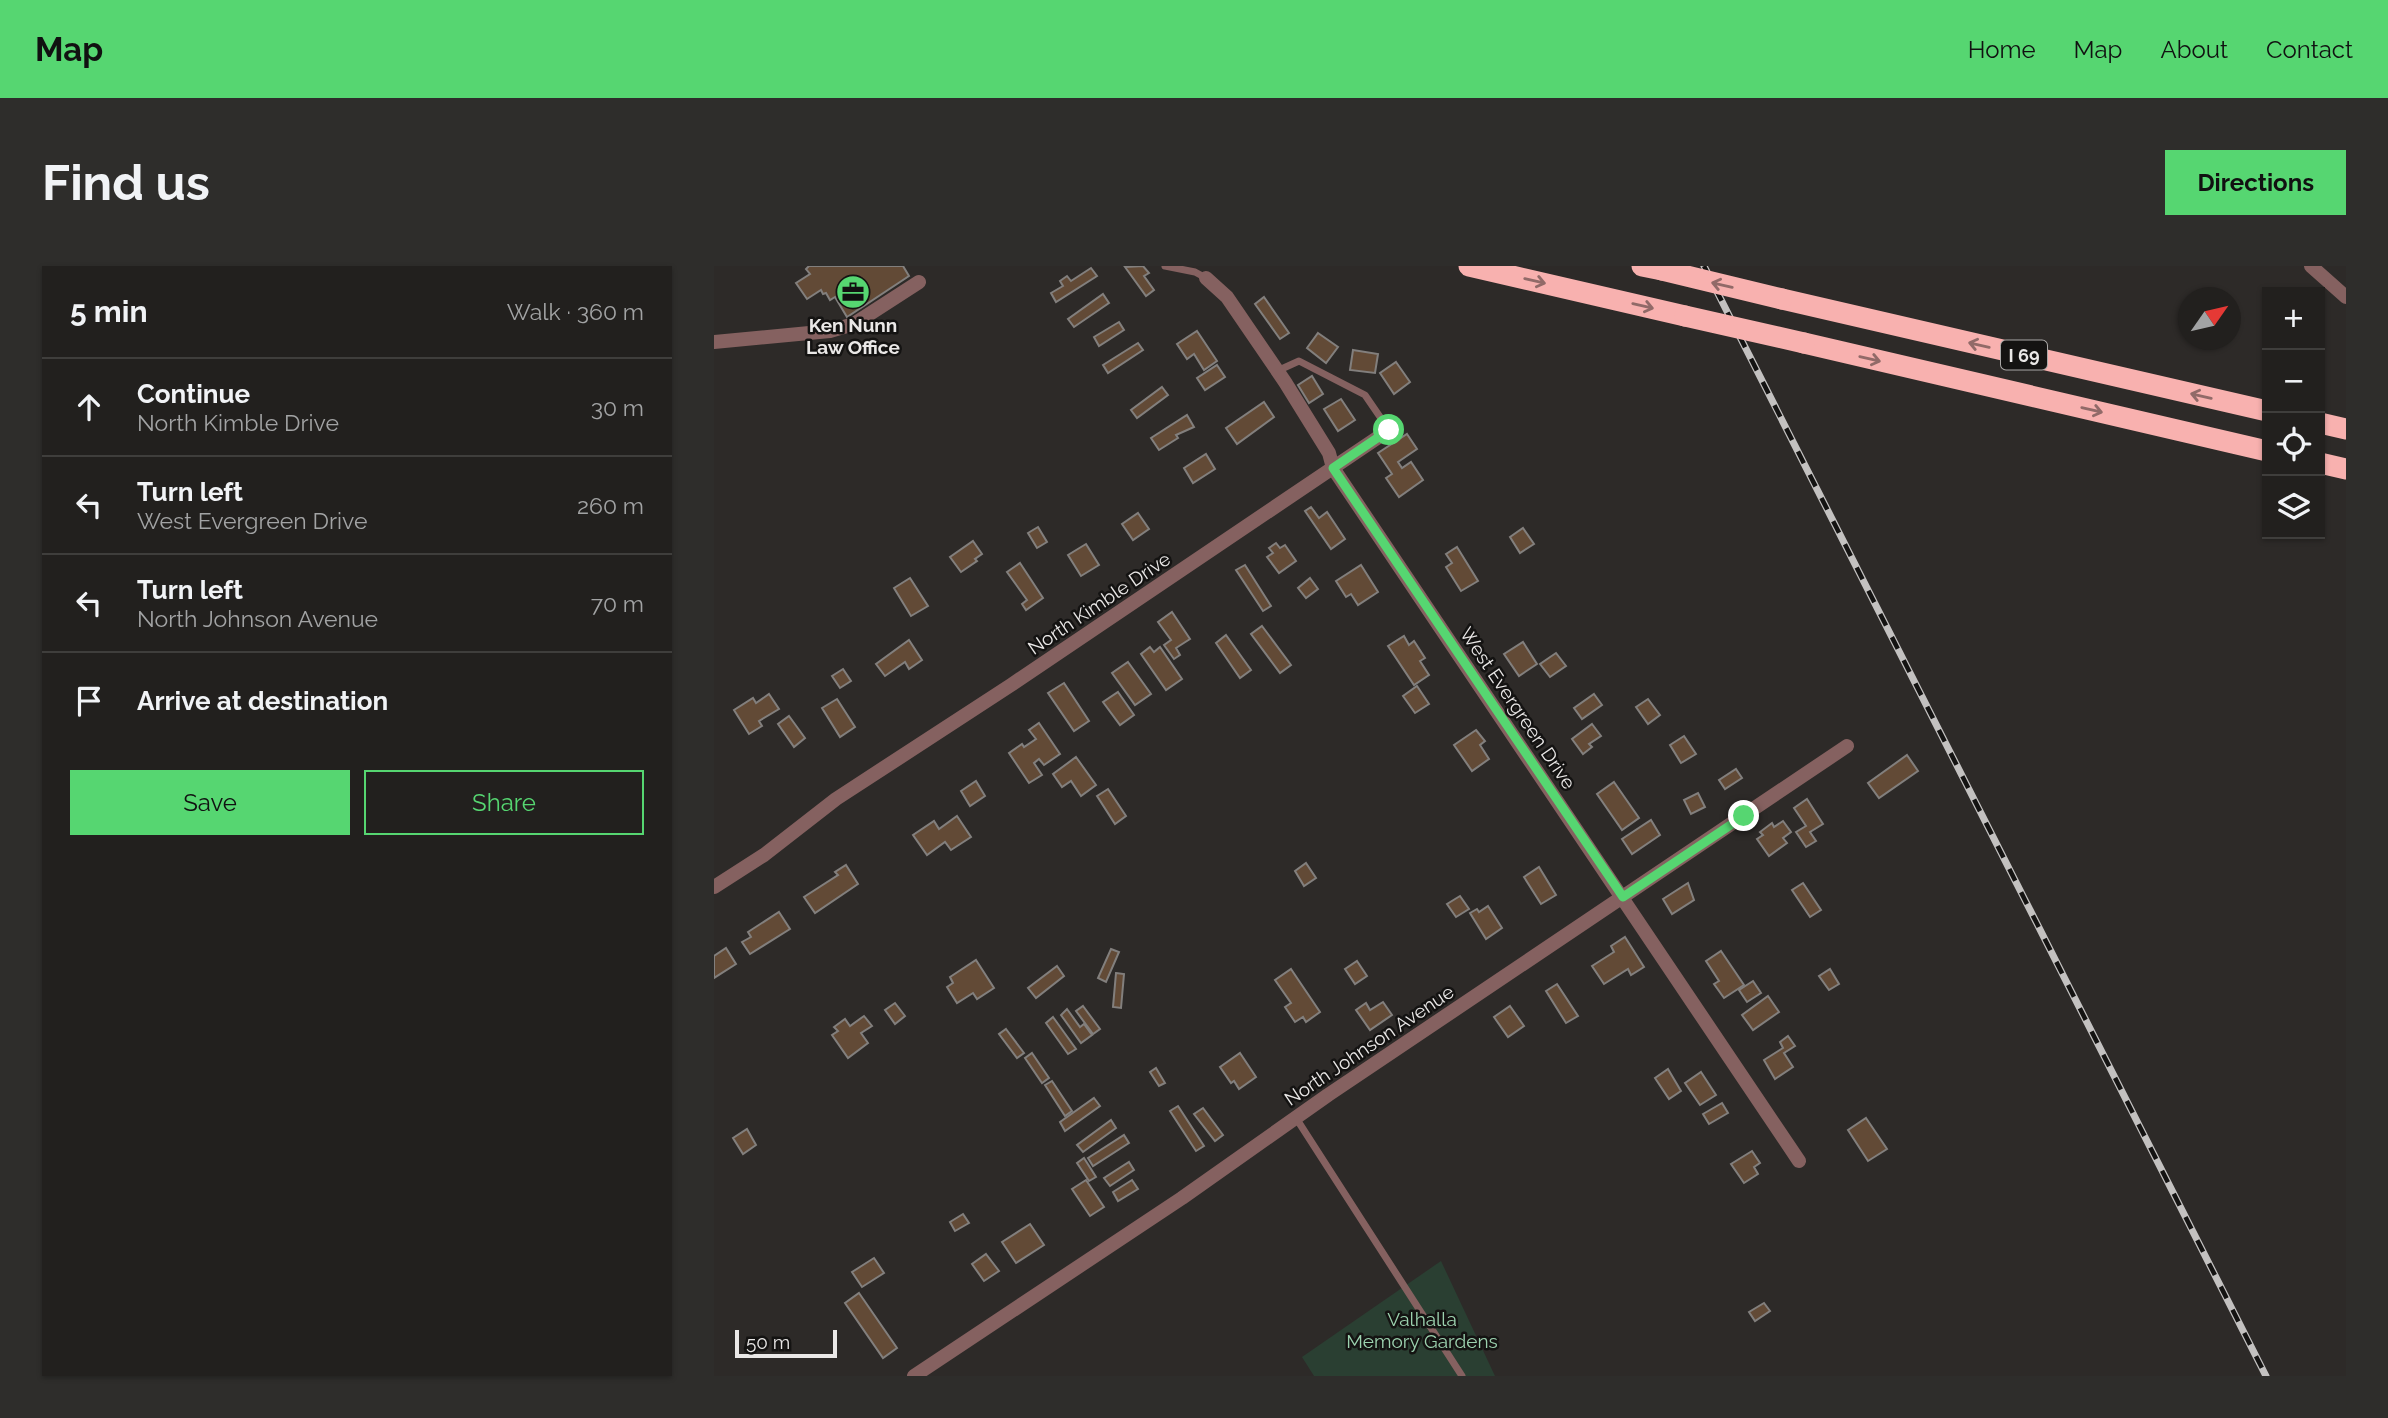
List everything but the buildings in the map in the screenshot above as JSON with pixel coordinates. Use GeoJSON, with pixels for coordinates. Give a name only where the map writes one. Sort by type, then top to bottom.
{"type":"FeatureCollection","features":[{"type":"Feature","properties":{"kind":"highway","name":"I 69"},"geometry":{"type":"LineString","coordinates":[[1469,266],[2262,449]]}},
{"type":"Feature","properties":{"kind":"highway","name":"I 69"},"geometry":{"type":"LineString","coordinates":[[1652,268],[2262,410]]}},
{"type":"Feature","properties":{"kind":"highway"},"geometry":{"type":"LineString","coordinates":[[2325,424],[2346,429]]}},
{"type":"Feature","properties":{"kind":"highway"},"geometry":{"type":"LineString","coordinates":[[2325,464],[2346,469]]}},
{"type":"Feature","properties":{"kind":"street"},"geometry":{"type":"LineString","coordinates":[[2311,266],[2346,297]]}},
{"type":"Feature","properties":{"kind":"street","name":"West Evergreen Drive"},"geometry":{"type":"LineString","coordinates":[[1206,278],[1227,297],[1277,371],[1329,453],[1333,468],[1799,1161]]}},
{"type":"Feature","properties":{"kind":"street"},"geometry":{"type":"LineString","coordinates":[[714,342],[830,331],[854,324],[919,282]]}},
{"type":"Feature","properties":{"kind":"street","name":"North Kimble Drive"},"geometry":{"type":"LineString","coordinates":[[714,887],[764,855],[836,799],[1389,430]]}},
{"type":"Feature","properties":{"kind":"street","name":"North Johnson Avenue"},"geometry":{"type":"LineString","coordinates":[[914,1376],[1182,1198],[1847,746]]}},
{"type":"Feature","properties":{"kind":"lane"},"geometry":{"type":"LineString","coordinates":[[1165,266],[1195,272],[1206,278]]}},
{"type":"Feature","properties":{"kind":"lane","name":"North Kimble Drive"},"geometry":{"type":"LineString","coordinates":[[1277,371],[1299,360],[1364,395],[1389,430]]}},
{"type":"Feature","properties":{"kind":"lane"},"geometry":{"type":"LineString","coordinates":[[1296,1118],[1462,1376]]}},
{"type":"Feature","properties":{"kind":"green space","name":"Valhalla Memory Gardens"},"geometry":{"type":"Polygon","coordinates":[[[1441,1261],[1495,1376],[1314,1376],[1302,1357],[1441,1261]]]}},
{"type":"Feature","properties":{"kind":"railway"},"geometry":{"type":"LineString","coordinates":[[1704,266],[2266,1376]]}},
{"type":"Feature","properties":{"kind":"place","name":"Ken Nunn Law Office"},"geometry":{"type":"Point","coordinates":[853,292]}},
{"type":"Feature","properties":{"kind":"route"},"geometry":{"type":"LineString","coordinates":[[1389,430],[1333,468],[1623,897],[1744,816]]}}]}
